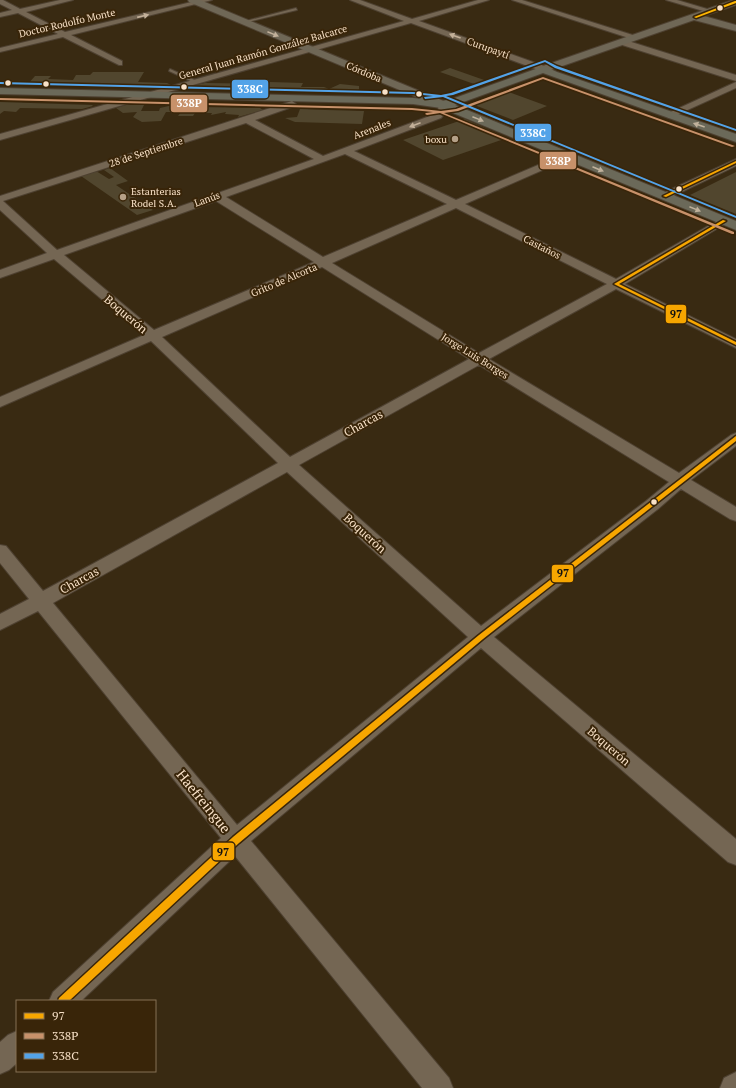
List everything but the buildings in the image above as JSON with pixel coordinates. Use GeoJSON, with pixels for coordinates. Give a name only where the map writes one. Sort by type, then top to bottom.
{"type":"FeatureCollection","features":[{"type":"Feature","properties":{"kind":"main road"},"geometry":{"type":"LineString","coordinates":[[0,97],[419,107],[454,102],[544,69]]}},
{"type":"Feature","properties":{"kind":"main road","name":"Curupaytí"},"geometry":{"type":"LineString","coordinates":[[544,69],[554,74],[736,138]]}},
{"type":"Feature","properties":{"kind":"main road"},"geometry":{"type":"LineString","coordinates":[[0,91],[413,101],[442,104]]}},
{"type":"Feature","properties":{"kind":"main road","name":"Córdoba"},"geometry":{"type":"LineString","coordinates":[[442,104],[730,223]]}},
{"type":"Feature","properties":{"kind":"street"},"geometry":{"type":"LineString","coordinates":[[0,15],[70,0]]}},
{"type":"Feature","properties":{"kind":"street","name":"Doctor Rodolfo Monte"},"geometry":{"type":"LineString","coordinates":[[0,50],[195,1],[209,0]]}},
{"type":"Feature","properties":{"kind":"street","name":"Curupaytí"},"geometry":{"type":"LineString","coordinates":[[353,0],[412,20],[544,69]]}},
{"type":"Feature","properties":{"kind":"street","name":"General Juan Ramón González Balcarce"},"geometry":{"type":"LineString","coordinates":[[0,137],[486,0]]}},
{"type":"Feature","properties":{"kind":"street"},"geometry":{"type":"LineString","coordinates":[[515,0],[635,37]]}},
{"type":"Feature","properties":{"kind":"street"},"geometry":{"type":"LineString","coordinates":[[669,0],[710,11]]}},
{"type":"Feature","properties":{"kind":"street"},"geometry":{"type":"LineString","coordinates":[[0,1],[119,63]]}},
{"type":"Feature","properties":{"kind":"street","name":"Córdoba"},"geometry":{"type":"LineString","coordinates":[[195,1],[442,104]]}},
{"type":"Feature","properties":{"kind":"street"},"geometry":{"type":"LineString","coordinates":[[544,69],[736,2]]}},
{"type":"Feature","properties":{"kind":"street"},"geometry":{"type":"LineString","coordinates":[[695,16],[736,28]]}},
{"type":"Feature","properties":{"kind":"street"},"geometry":{"type":"LineString","coordinates":[[622,42],[736,78]]}},
{"type":"Feature","properties":{"kind":"street"},"geometry":{"type":"LineString","coordinates":[[725,74],[736,70]]}},
{"type":"Feature","properties":{"kind":"street"},"geometry":{"type":"LineString","coordinates":[[669,115],[736,85]]}},
{"type":"Feature","properties":{"kind":"street","name":"28 de Septiembre"},"geometry":{"type":"LineString","coordinates":[[0,199],[247,120],[292,104]]}},
{"type":"Feature","properties":{"kind":"street","name":"Arenales"},"geometry":{"type":"LineString","coordinates":[[346,151],[438,116],[442,112],[442,104]]}},
{"type":"Feature","properties":{"kind":"street"},"geometry":{"type":"LineString","coordinates":[[247,120],[321,159]]}},
{"type":"Feature","properties":{"kind":"street","name":"Lanús"},"geometry":{"type":"LineString","coordinates":[[0,274],[346,151]]}},
{"type":"Feature","properties":{"kind":"street","name":"Castaños"},"geometry":{"type":"LineString","coordinates":[[346,151],[456,204],[736,344]]}},
{"type":"Feature","properties":{"kind":"street","name":"Grito de Alcorta"},"geometry":{"type":"LineString","coordinates":[[0,402],[324,263],[567,156]]}},
{"type":"Feature","properties":{"kind":"street"},"geometry":{"type":"LineString","coordinates":[[665,196],[736,162]]}},
{"type":"Feature","properties":{"kind":"street","name":"Jorge Luis Borges"},"geometry":{"type":"LineString","coordinates":[[216,196],[479,359],[736,515]]}},
{"type":"Feature","properties":{"kind":"street","name":"Boquerón"},"geometry":{"type":"LineString","coordinates":[[0,204],[55,254],[153,336],[289,465],[481,637],[736,854]]}},
{"type":"Feature","properties":{"kind":"street","name":"Charcas"},"geometry":{"type":"LineString","coordinates":[[0,623],[479,359],[730,223]]}},
{"type":"Feature","properties":{"kind":"street"},"geometry":{"type":"LineString","coordinates":[[63,1000],[236,840],[481,637],[736,438]]}},
{"type":"Feature","properties":{"kind":"street","name":"Haefreingue"},"geometry":{"type":"LineString","coordinates":[[0,551],[438,1088]]}},
{"type":"Feature","properties":{"kind":"street"},"geometry":{"type":"LineString","coordinates":[[0,1061],[16,1045]]}},
{"type":"Feature","properties":{"kind":"lane"},"geometry":{"type":"LineString","coordinates":[[244,22],[296,9]]}},
{"type":"Feature","properties":{"kind":"lane"},"geometry":{"type":"LineString","coordinates":[[170,70],[196,82]]}},
{"type":"Feature","properties":{"kind":"transit line"},"geometry":{"type":"LineString","coordinates":[[695,17],[736,2]]}},
{"type":"Feature","properties":{"kind":"transit line","name":"338C"},"geometry":{"type":"LineString","coordinates":[[425,98],[452,94],[545,61],[556,67],[736,130]]}},
{"type":"Feature","properties":{"kind":"transit line","name":"338P"},"geometry":{"type":"LineString","coordinates":[[427,114],[457,110],[543,78],[733,146]]}},
{"type":"Feature","properties":{"kind":"transit line","name":"338C"},"geometry":{"type":"LineString","coordinates":[[0,83],[413,93],[444,96],[736,217]]}},
{"type":"Feature","properties":{"kind":"transit line","name":"338P"},"geometry":{"type":"LineString","coordinates":[[0,99],[412,109],[440,112],[733,233]]}},
{"type":"Feature","properties":{"kind":"transit line","name":"97"},"geometry":{"type":"LineString","coordinates":[[665,196],[736,162]]}},
{"type":"Feature","properties":{"kind":"transit line","name":"97"},"geometry":{"type":"LineString","coordinates":[[616,284],[724,221]]}},
{"type":"Feature","properties":{"kind":"transit line","name":"97"},"geometry":{"type":"LineString","coordinates":[[616,284],[736,344]]}},
{"type":"Feature","properties":{"kind":"transit line","name":"97"},"geometry":{"type":"LineString","coordinates":[[63,1000],[236,840],[481,637],[736,438]]}},
{"type":"Feature","properties":{"kind":"place","name":"boxu"},"geometry":{"type":"Point","coordinates":[455,139]}},
{"type":"Feature","properties":{"kind":"place","name":"Estanterias Rodel S.A."},"geometry":{"type":"Point","coordinates":[123,197]}}]}
